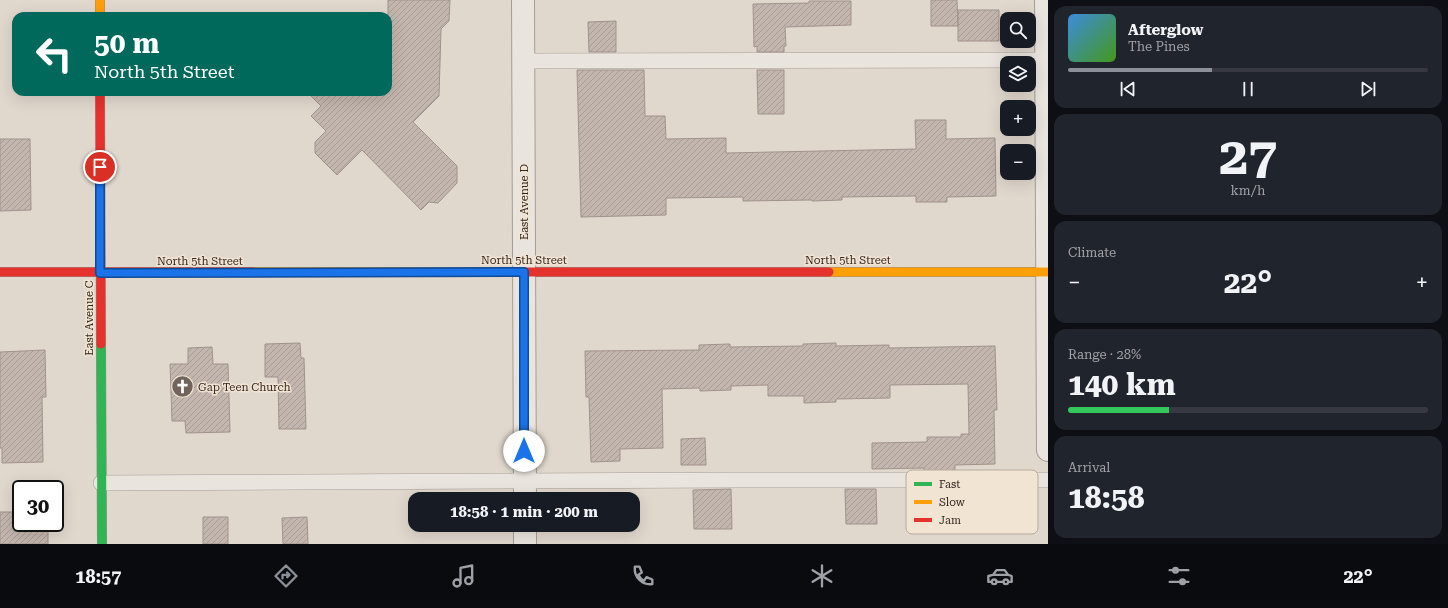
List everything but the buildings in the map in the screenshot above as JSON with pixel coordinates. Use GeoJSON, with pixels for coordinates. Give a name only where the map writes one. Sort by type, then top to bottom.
{"type":"FeatureCollection","features":[{"type":"Feature","properties":{"kind":"street"},"geometry":{"type":"LineString","coordinates":[[100,0],[100,12]]}},
{"type":"Feature","properties":{"kind":"street","name":"East Avenue D"},"geometry":{"type":"LineString","coordinates":[[523,0],[525,490]]}},
{"type":"Feature","properties":{"kind":"street"},"geometry":{"type":"LineString","coordinates":[[1046,0],[1048,272],[1046,310],[1048,450]]}},
{"type":"Feature","properties":{"kind":"street","name":"East Avenue C"},"geometry":{"type":"LineString","coordinates":[[100,96],[102,544]]}},
{"type":"Feature","properties":{"kind":"street","name":"North 5th Street"},"geometry":{"type":"LineString","coordinates":[[0,272],[1048,272]]}},
{"type":"Feature","properties":{"kind":"street"},"geometry":{"type":"LineString","coordinates":[[525,532],[525,544]]}},
{"type":"Feature","properties":{"kind":"lane"},"geometry":{"type":"LineString","coordinates":[[523,60],[1047,60]]}},
{"type":"Feature","properties":{"kind":"lane"},"geometry":{"type":"LineString","coordinates":[[1038,480],[1048,480]]}},
{"type":"Feature","properties":{"kind":"lane"},"geometry":{"type":"LineString","coordinates":[[102,483],[525,490],[906,483]]}},
{"type":"Feature","properties":{"kind":"traffic: fast"},"geometry":{"type":"LineString","coordinates":[[101,344],[102,544]]}},
{"type":"Feature","properties":{"kind":"traffic: slow"},"geometry":{"type":"LineString","coordinates":[[100,0],[100,12]]}},
{"type":"Feature","properties":{"kind":"traffic: slow"},"geometry":{"type":"LineString","coordinates":[[254,272],[518,272]]}},
{"type":"Feature","properties":{"kind":"traffic: slow"},"geometry":{"type":"LineString","coordinates":[[829,272],[1048,272]]}},
{"type":"Feature","properties":{"kind":"traffic: jam"},"geometry":{"type":"LineString","coordinates":[[100,96],[101,344]]}},
{"type":"Feature","properties":{"kind":"traffic: jam"},"geometry":{"type":"LineString","coordinates":[[0,272],[254,272]]}},
{"type":"Feature","properties":{"kind":"traffic: jam"},"geometry":{"type":"LineString","coordinates":[[518,272],[829,272]]}},
{"type":"Feature","properties":{"kind":"place","name":"Gap Teen Church"},"geometry":{"type":"Point","coordinates":[182,387]}},
{"type":"Feature","properties":{"kind":"route"},"geometry":{"type":"LineString","coordinates":[[100,167],[100,273],[524,272],[524,451]]}}]}
